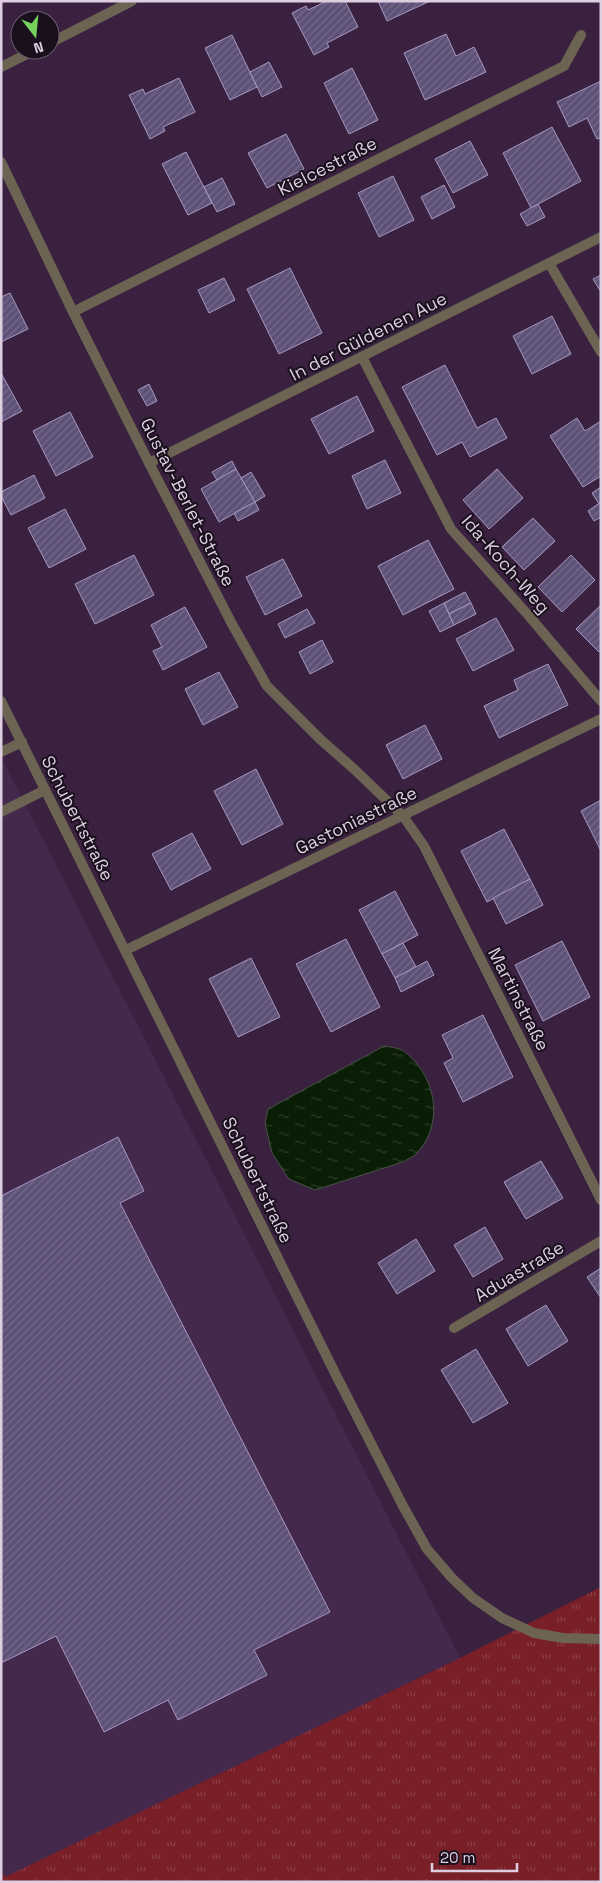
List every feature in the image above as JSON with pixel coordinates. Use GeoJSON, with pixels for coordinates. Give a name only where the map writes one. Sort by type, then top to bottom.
{"type":"FeatureCollection","features":[{"type":"Feature","properties":{"kind":"street"},"geometry":{"type":"LineString","coordinates":[[60,37],[132,1]]}},
{"type":"Feature","properties":{"kind":"street","name":"Kielcestraße"},"geometry":{"type":"LineString","coordinates":[[73,312],[564,66],[581,35]]}},
{"type":"Feature","properties":{"kind":"street"},"geometry":{"type":"LineString","coordinates":[[1,67],[15,60]]}},
{"type":"Feature","properties":{"kind":"street","name":"Gustav-Berlet-Straße"},"geometry":{"type":"LineString","coordinates":[[1,162],[73,312],[149,463],[232,624],[267,686],[321,740],[403,816]]}},
{"type":"Feature","properties":{"kind":"street","name":"In der Güldenen Aue"},"geometry":{"type":"LineString","coordinates":[[149,463],[601,237]]}},
{"type":"Feature","properties":{"kind":"street"},"geometry":{"type":"LineString","coordinates":[[549,263],[601,352]]}},
{"type":"Feature","properties":{"kind":"street","name":"Ida-Koch-Weg"},"geometry":{"type":"LineString","coordinates":[[362,357],[452,529],[601,701]]}},
{"type":"Feature","properties":{"kind":"street","name":"Schubertstraße"},"geometry":{"type":"LineString","coordinates":[[1,701],[337,1377],[403,1506],[427,1548],[452,1578],[474,1598],[502,1618],[534,1633],[563,1638],[601,1639]]}},
{"type":"Feature","properties":{"kind":"street","name":"Gastoniastraße"},"geometry":{"type":"LineString","coordinates":[[126,950],[601,718]]}},
{"type":"Feature","properties":{"kind":"street"},"geometry":{"type":"LineString","coordinates":[[1,752],[22,742]]}},
{"type":"Feature","properties":{"kind":"street"},"geometry":{"type":"LineString","coordinates":[[1,812],[46,790]]}},
{"type":"Feature","properties":{"kind":"street","name":"Martinstraße"},"geometry":{"type":"LineString","coordinates":[[403,816],[424,846],[601,1200]]}},
{"type":"Feature","properties":{"kind":"street","name":"Aduastraße"},"geometry":{"type":"LineString","coordinates":[[454,1328],[601,1242]]}},
{"type":"Feature","properties":{"kind":"shaded area"},"geometry":{"type":"Polygon","coordinates":[[[1,757],[460,1658],[4,1878],[1,1871],[1,757]]]}},
{"type":"Feature","properties":{"kind":"green space"},"geometry":{"type":"Polygon","coordinates":[[[601,1587],[601,1882],[1,1882],[1,1871],[5,1877],[460,1658],[601,1587]]]}},
{"type":"Feature","properties":{"kind":"water"},"geometry":{"type":"Polygon","coordinates":[[[384,1046],[404,1051],[416,1063],[430,1088],[433,1101],[433,1115],[431,1129],[425,1142],[416,1154],[403,1162],[315,1190],[289,1179],[272,1153],[265,1123],[268,1109],[384,1046]]]}},
{"type":"Feature","properties":{"kind":"building"},"geometry":{"type":"Polygon","coordinates":[[[327,1],[345,1],[358,27],[327,43],[329,47],[314,55],[292,13],[306,6],[308,10],[327,1]]]}},
{"type":"Feature","properties":{"kind":"building"},"geometry":{"type":"Polygon","coordinates":[[[378,1],[430,1],[387,21],[378,1]]]}},
{"type":"Feature","properties":{"kind":"building"},"geometry":{"type":"Polygon","coordinates":[[[446,34],[456,56],[474,47],[486,72],[425,100],[404,53],[446,34]]]}},
{"type":"Feature","properties":{"kind":"building"},"geometry":{"type":"Polygon","coordinates":[[[232,35],[257,87],[230,100],[205,48],[232,35]]]}},
{"type":"Feature","properties":{"kind":"building"},"geometry":{"type":"Polygon","coordinates":[[[269,62],[282,87],[262,97],[250,72],[269,62]]]}},
{"type":"Feature","properties":{"kind":"building"},"geometry":{"type":"Polygon","coordinates":[[[352,68],[378,120],[349,134],[324,83],[352,68]]]}},
{"type":"Feature","properties":{"kind":"building"},"geometry":{"type":"Polygon","coordinates":[[[179,78],[195,112],[163,127],[165,131],[150,139],[129,95],[143,89],[145,94],[179,78]]]}},
{"type":"Feature","properties":{"kind":"building"},"geometry":{"type":"Polygon","coordinates":[[[601,81],[601,138],[597,139],[587,118],[569,127],[557,102],[601,81]]]}},
{"type":"Feature","properties":{"kind":"building"},"geometry":{"type":"Polygon","coordinates":[[[552,127],[581,181],[531,208],[503,153],[552,127]]]}},
{"type":"Feature","properties":{"kind":"building"},"geometry":{"type":"Polygon","coordinates":[[[286,134],[304,169],[267,188],[248,153],[286,134]]]}},
{"type":"Feature","properties":{"kind":"building"},"geometry":{"type":"Polygon","coordinates":[[[470,141],[488,175],[453,193],[435,159],[470,141]]]}},
{"type":"Feature","properties":{"kind":"building"},"geometry":{"type":"Polygon","coordinates":[[[186,152],[212,203],[188,215],[162,164],[186,152]]]}},
{"type":"Feature","properties":{"kind":"building"},"geometry":{"type":"Polygon","coordinates":[[[393,176],[414,220],[379,237],[358,193],[393,176]]]}},
{"type":"Feature","properties":{"kind":"building"},"geometry":{"type":"Polygon","coordinates":[[[222,178],[235,204],[217,212],[204,187],[222,178]]]}},
{"type":"Feature","properties":{"kind":"building"},"geometry":{"type":"Polygon","coordinates":[[[444,185],[455,207],[432,219],[421,197],[444,185]]]}},
{"type":"Feature","properties":{"kind":"building"},"geometry":{"type":"Polygon","coordinates":[[[538,204],[545,217],[527,226],[520,214],[538,204]]]}},
{"type":"Feature","properties":{"kind":"building"},"geometry":{"type":"Polygon","coordinates":[[[290,268],[322,333],[279,354],[247,289],[290,268]]]}},
{"type":"Feature","properties":{"kind":"building"},"geometry":{"type":"Polygon","coordinates":[[[601,275],[601,292],[593,279],[601,275]]]}},
{"type":"Feature","properties":{"kind":"building"},"geometry":{"type":"Polygon","coordinates":[[[224,278],[235,300],[209,313],[198,290],[224,278]]]}},
{"type":"Feature","properties":{"kind":"building"},"geometry":{"type":"Polygon","coordinates":[[[10,293],[28,329],[1,342],[1,297],[10,293]]]}},
{"type":"Feature","properties":{"kind":"building"},"geometry":{"type":"Polygon","coordinates":[[[552,316],[571,354],[532,374],[513,336],[552,316]]]}},
{"type":"Feature","properties":{"kind":"building"},"geometry":{"type":"Polygon","coordinates":[[[445,365],[477,428],[496,418],[507,438],[470,457],[462,442],[437,455],[402,387],[445,365]]]}},
{"type":"Feature","properties":{"kind":"building"},"geometry":{"type":"Polygon","coordinates":[[[1,373],[22,411],[1,422],[1,373]]]}},
{"type":"Feature","properties":{"kind":"building"},"geometry":{"type":"Polygon","coordinates":[[[149,384],[157,401],[147,406],[138,390],[149,384]]]}},
{"type":"Feature","properties":{"kind":"building"},"geometry":{"type":"Polygon","coordinates":[[[357,396],[374,431],[329,454],[311,419],[357,396]]]}},
{"type":"Feature","properties":{"kind":"building"},"geometry":{"type":"Polygon","coordinates":[[[70,412],[93,457],[56,476],[33,431],[70,412]]]}},
{"type":"Feature","properties":{"kind":"building"},"geometry":{"type":"Polygon","coordinates":[[[577,418],[585,431],[601,421],[601,476],[583,487],[550,436],[577,418]]]}},
{"type":"Feature","properties":{"kind":"building"},"geometry":{"type":"Polygon","coordinates":[[[385,460],[401,493],[367,509],[352,476],[385,460]]]}},
{"type":"Feature","properties":{"kind":"building"},"geometry":{"type":"Polygon","coordinates":[[[232,461],[236,469],[217,480],[212,472],[232,461]]]}},
{"type":"Feature","properties":{"kind":"building"},"geometry":{"type":"Polygon","coordinates":[[[236,469],[255,502],[219,522],[201,489],[236,469]]]}},
{"type":"Feature","properties":{"kind":"building"},"geometry":{"type":"Polygon","coordinates":[[[497,469],[523,498],[489,529],[463,500],[497,469]]]}},
{"type":"Feature","properties":{"kind":"building"},"geometry":{"type":"Polygon","coordinates":[[[251,472],[265,496],[255,502],[241,478],[251,472]]]}},
{"type":"Feature","properties":{"kind":"building"},"geometry":{"type":"Polygon","coordinates":[[[34,475],[45,498],[11,515],[1,496],[1,492],[34,475]]]}},
{"type":"Feature","properties":{"kind":"building"},"geometry":{"type":"Polygon","coordinates":[[[601,487],[601,502],[599,504],[592,493],[601,487]]]}},
{"type":"Feature","properties":{"kind":"building"},"geometry":{"type":"Polygon","coordinates":[[[255,502],[259,510],[238,521],[234,513],[255,502]]]}},
{"type":"Feature","properties":{"kind":"building"},"geometry":{"type":"Polygon","coordinates":[[[601,502],[601,517],[594,521],[588,511],[601,502]]]}},
{"type":"Feature","properties":{"kind":"building"},"geometry":{"type":"Polygon","coordinates":[[[65,509],[86,549],[49,568],[28,528],[65,509]]]}},
{"type":"Feature","properties":{"kind":"building"},"geometry":{"type":"Polygon","coordinates":[[[533,518],[555,541],[524,570],[502,547],[533,518]]]}},
{"type":"Feature","properties":{"kind":"building"},"geometry":{"type":"Polygon","coordinates":[[[428,540],[454,589],[403,615],[378,566],[428,540]]]}},
{"type":"Feature","properties":{"kind":"building"},"geometry":{"type":"Polygon","coordinates":[[[134,555],[154,595],[95,624],[75,584],[134,555]]]}},
{"type":"Feature","properties":{"kind":"building"},"geometry":{"type":"Polygon","coordinates":[[[571,555],[595,580],[562,612],[538,587],[571,555]]]}},
{"type":"Feature","properties":{"kind":"building"},"geometry":{"type":"Polygon","coordinates":[[[283,559],[302,596],[265,615],[246,577],[283,559]]]}},
{"type":"Feature","properties":{"kind":"building"},"geometry":{"type":"Polygon","coordinates":[[[465,592],[471,603],[449,614],[444,603],[465,592]]]}},
{"type":"Feature","properties":{"kind":"building"},"geometry":{"type":"Polygon","coordinates":[[[444,603],[454,625],[440,632],[429,611],[444,603]]]}},
{"type":"Feature","properties":{"kind":"building"},"geometry":{"type":"Polygon","coordinates":[[[471,603],[476,614],[454,625],[449,614],[471,603]]]}},
{"type":"Feature","properties":{"kind":"building"},"geometry":{"type":"Polygon","coordinates":[[[601,605],[601,650],[599,652],[576,629],[601,605]]]}},
{"type":"Feature","properties":{"kind":"building"},"geometry":{"type":"Polygon","coordinates":[[[185,607],[207,647],[163,670],[153,651],[162,647],[151,625],[185,607]]]}},
{"type":"Feature","properties":{"kind":"building"},"geometry":{"type":"Polygon","coordinates":[[[307,609],[315,623],[285,638],[278,624],[307,609]]]}},
{"type":"Feature","properties":{"kind":"building"},"geometry":{"type":"Polygon","coordinates":[[[496,618],[514,650],[473,671],[456,639],[496,618]]]}},
{"type":"Feature","properties":{"kind":"building"},"geometry":{"type":"Polygon","coordinates":[[[322,640],[333,662],[310,674],[299,652],[322,640]]]}},
{"type":"Feature","properties":{"kind":"building"},"geometry":{"type":"Polygon","coordinates":[[[548,664],[568,705],[499,738],[484,706],[518,690],[514,680],[548,664]]]}},
{"type":"Feature","properties":{"kind":"building"},"geometry":{"type":"Polygon","coordinates":[[[219,672],[238,707],[203,725],[185,689],[219,672]]]}},
{"type":"Feature","properties":{"kind":"building"},"geometry":{"type":"Polygon","coordinates":[[[425,725],[442,759],[403,779],[386,745],[425,725]]]}},
{"type":"Feature","properties":{"kind":"building"},"geometry":{"type":"Polygon","coordinates":[[[256,769],[283,824],[242,845],[214,791],[256,769]]]}},
{"type":"Feature","properties":{"kind":"building"},"geometry":{"type":"Polygon","coordinates":[[[601,800],[601,851],[581,811],[601,800]]]}},
{"type":"Feature","properties":{"kind":"building"},"geometry":{"type":"Polygon","coordinates":[[[504,829],[530,879],[487,902],[461,851],[504,829]]]}},
{"type":"Feature","properties":{"kind":"building"},"geometry":{"type":"Polygon","coordinates":[[[192,833],[211,869],[171,890],[152,854],[192,833]]]}},
{"type":"Feature","properties":{"kind":"building"},"geometry":{"type":"Polygon","coordinates":[[[530,879],[543,905],[506,924],[493,898],[530,879]]]}},
{"type":"Feature","properties":{"kind":"building"},"geometry":{"type":"Polygon","coordinates":[[[395,891],[418,935],[382,954],[359,910],[395,891]]]}},
{"type":"Feature","properties":{"kind":"building"},"geometry":{"type":"Polygon","coordinates":[[[346,939],[380,1007],[331,1032],[296,964],[346,939]]]}},
{"type":"Feature","properties":{"kind":"building"},"geometry":{"type":"Polygon","coordinates":[[[562,941],[590,997],[543,1021],[515,965],[562,941]]]}},
{"type":"Feature","properties":{"kind":"building"},"geometry":{"type":"Polygon","coordinates":[[[403,943],[416,967],[395,978],[382,954],[403,943]]]}},
{"type":"Feature","properties":{"kind":"building"},"geometry":{"type":"Polygon","coordinates":[[[251,958],[280,1017],[238,1037],[209,979],[251,958]]]}},
{"type":"Feature","properties":{"kind":"building"},"geometry":{"type":"Polygon","coordinates":[[[427,961],[434,975],[401,992],[395,978],[427,961]]]}},
{"type":"Feature","properties":{"kind":"building"},"geometry":{"type":"Polygon","coordinates":[[[483,1015],[513,1077],[463,1102],[444,1063],[453,1058],[442,1035],[483,1015]]]}},
{"type":"Feature","properties":{"kind":"building"},"geometry":{"type":"Polygon","coordinates":[[[118,1137],[144,1191],[120,1203],[330,1612],[254,1650],[267,1675],[178,1720],[168,1700],[104,1732],[56,1636],[1,1663],[1,1196],[118,1137]]]}},
{"type":"Feature","properties":{"kind":"building"},"geometry":{"type":"Polygon","coordinates":[[[541,1161],[563,1198],[526,1219],[504,1182],[541,1161]]]}},
{"type":"Feature","properties":{"kind":"building"},"geometry":{"type":"Polygon","coordinates":[[[485,1227],[503,1259],[473,1277],[454,1245],[485,1227]]]}},
{"type":"Feature","properties":{"kind":"building"},"geometry":{"type":"Polygon","coordinates":[[[416,1239],[435,1271],[397,1294],[378,1263],[416,1239]]]}},
{"type":"Feature","properties":{"kind":"building"},"geometry":{"type":"Polygon","coordinates":[[[601,1268],[601,1298],[587,1277],[601,1268]]]}},
{"type":"Feature","properties":{"kind":"building"},"geometry":{"type":"Polygon","coordinates":[[[546,1305],[568,1341],[528,1366],[506,1329],[546,1305]]]}},
{"type":"Feature","properties":{"kind":"building"},"geometry":{"type":"Polygon","coordinates":[[[476,1349],[508,1403],[473,1423],[441,1370],[476,1349]]]}}]}
